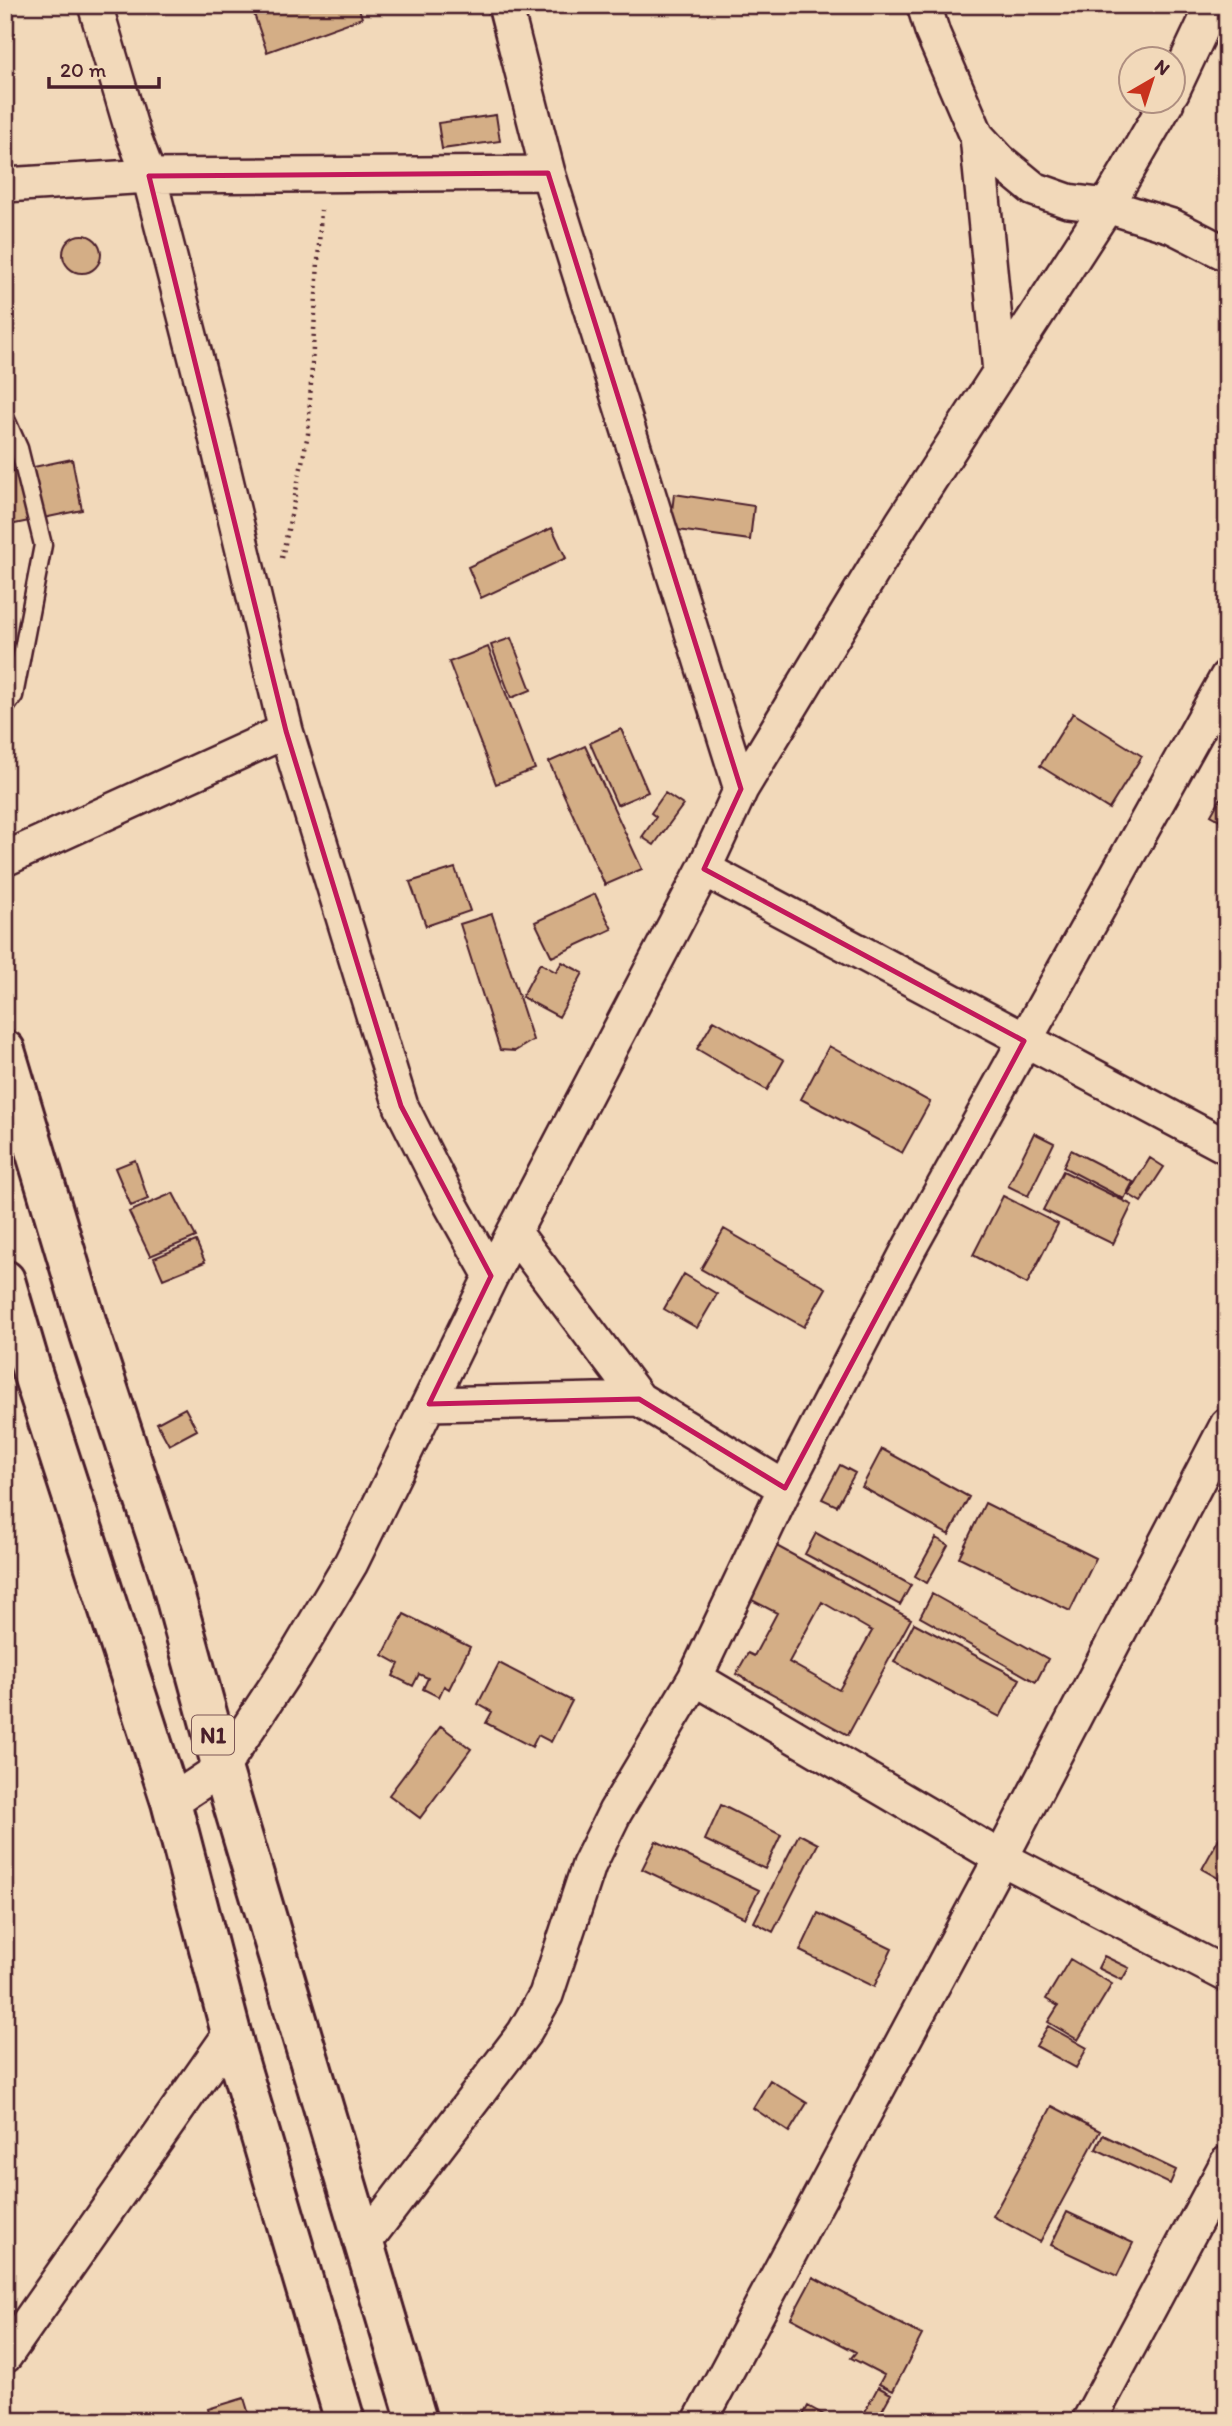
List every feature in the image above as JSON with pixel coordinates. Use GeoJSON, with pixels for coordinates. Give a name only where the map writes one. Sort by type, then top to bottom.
{"type":"FeatureCollection","features":[{"type":"Feature","properties":{"kind":"highway","name":"N1"},"geometry":{"type":"LineString","coordinates":[[5,1050],[90,1334],[169,1574],[222,1768],[417,2421]]}},
{"type":"Feature","properties":{"kind":"highway","name":"N1"},"geometry":{"type":"LineString","coordinates":[[5,1280],[32,1372],[171,1802],[231,2033],[345,2421]]}},
{"type":"Feature","properties":{"kind":"street"},"geometry":{"type":"LineString","coordinates":[[95,5],[133,134],[149,176],[286,731],[401,1106],[491,1276]]}},
{"type":"Feature","properties":{"kind":"street"},"geometry":{"type":"LineString","coordinates":[[505,5],[548,173],[741,789]]}},
{"type":"Feature","properties":{"kind":"street"},"geometry":{"type":"LineString","coordinates":[[924,5],[933,34],[977,135],[1000,161],[1034,189],[1068,201],[1107,206],[1172,226],[1227,254]]}},
{"type":"Feature","properties":{"kind":"street"},"geometry":{"type":"LineString","coordinates":[[1186,62],[1213,5]]}},
{"type":"Feature","properties":{"kind":"street"},"geometry":{"type":"LineString","coordinates":[[171,1802],[222,1768],[295,1657],[351,1563],[491,1276],[704,869],[741,789],[902,523],[1107,206],[1159,116]]}},
{"type":"Feature","properties":{"kind":"street"},"geometry":{"type":"LineString","coordinates":[[977,135],[1000,372]]}},
{"type":"Feature","properties":{"kind":"street"},"geometry":{"type":"LineString","coordinates":[[5,185],[149,176],[548,173]]}},
{"type":"Feature","properties":{"kind":"street"},"geometry":{"type":"LineString","coordinates":[[364,2243],[524,2033],[545,1995],[589,1865],[615,1812],[695,1678],[785,1488],[910,1247],[1227,677]]}},
{"type":"Feature","properties":{"kind":"street"},"geometry":{"type":"LineString","coordinates":[[5,859],[286,731]]}},
{"type":"Feature","properties":{"kind":"street"},"geometry":{"type":"LineString","coordinates":[[704,869],[1227,1147]]}},
{"type":"Feature","properties":{"kind":"street"},"geometry":{"type":"LineString","coordinates":[[514,1232],[639,1399],[785,1488]]}},
{"type":"Feature","properties":{"kind":"street"},"geometry":{"type":"LineString","coordinates":[[429,1405],[639,1399]]}},
{"type":"Feature","properties":{"kind":"street"},"geometry":{"type":"LineString","coordinates":[[700,2421],[1001,1858],[1227,1425]]}},
{"type":"Feature","properties":{"kind":"street"},"geometry":{"type":"LineString","coordinates":[[695,1678],[1001,1858],[1227,1975]]}},
{"type":"Feature","properties":{"kind":"street"},"geometry":{"type":"LineString","coordinates":[[5,2356],[231,2033]]}},
{"type":"Feature","properties":{"kind":"street"},"geometry":{"type":"LineString","coordinates":[[1089,2421],[1227,2163]]}},
{"type":"Feature","properties":{"kind":"lane"},"geometry":{"type":"LineString","coordinates":[[5,417],[19,448],[43,545],[13,696],[5,708]]}},
{"type":"Feature","properties":{"kind":"path"},"geometry":{"type":"LineString","coordinates":[[281,563],[308,434],[323,174]]}},
{"type":"Feature","properties":{"kind":"highlighted area"},"geometry":{"type":"Polygon","coordinates":[[[548,173],[741,789],[704,869],[1024,1041],[785,1488],[639,1399],[429,1404],[491,1276],[401,1106],[286,731],[149,176],[548,173]]]}},
{"type":"Feature","properties":{"kind":"building"},"geometry":{"type":"Polygon","coordinates":[[[259,5],[358,5],[362,18],[267,52],[252,8],[259,5]]]}},
{"type":"Feature","properties":{"kind":"building"},"geometry":{"type":"Polygon","coordinates":[[[496,115],[500,141],[442,149],[438,123],[496,115]]]}},
{"type":"Feature","properties":{"kind":"building"},"geometry":{"type":"Polygon","coordinates":[[[82,235],[95,241],[101,254],[95,267],[82,273],[69,267],[63,254],[69,241],[82,235]]]}},
{"type":"Feature","properties":{"kind":"building"},"geometry":{"type":"Polygon","coordinates":[[[72,459],[82,510],[5,526],[5,473],[72,459]]]}},
{"type":"Feature","properties":{"kind":"building"},"geometry":{"type":"Polygon","coordinates":[[[674,494],[754,506],[750,540],[670,529],[674,494]]]}},
{"type":"Feature","properties":{"kind":"building"},"geometry":{"type":"Polygon","coordinates":[[[552,528],[566,558],[481,598],[468,567],[552,528]]]}},
{"type":"Feature","properties":{"kind":"building"},"geometry":{"type":"Polygon","coordinates":[[[511,638],[531,690],[511,698],[491,645],[511,638]]]}},
{"type":"Feature","properties":{"kind":"building"},"geometry":{"type":"Polygon","coordinates":[[[488,647],[535,769],[496,784],[449,662],[488,647]]]}},
{"type":"Feature","properties":{"kind":"building"},"geometry":{"type":"Polygon","coordinates":[[[1073,713],[1142,756],[1109,809],[1040,766],[1073,713]]]}},
{"type":"Feature","properties":{"kind":"building"},"geometry":{"type":"Polygon","coordinates":[[[621,729],[648,792],[617,805],[590,743],[621,729]]]}},
{"type":"Feature","properties":{"kind":"building"},"geometry":{"type":"Polygon","coordinates":[[[585,746],[642,869],[605,885],[549,762],[585,746]]]}},
{"type":"Feature","properties":{"kind":"building"},"geometry":{"type":"Polygon","coordinates":[[[1227,787],[1227,824],[1211,815],[1227,787]]]}},
{"type":"Feature","properties":{"kind":"building"},"geometry":{"type":"Polygon","coordinates":[[[665,793],[683,805],[654,845],[642,837],[656,817],[651,813],[665,793]]]}},
{"type":"Feature","properties":{"kind":"building"},"geometry":{"type":"Polygon","coordinates":[[[455,868],[470,911],[426,926],[410,882],[455,868]]]}},
{"type":"Feature","properties":{"kind":"building"},"geometry":{"type":"Polygon","coordinates":[[[595,894],[612,929],[552,957],[535,922],[595,894]]]}},
{"type":"Feature","properties":{"kind":"building"},"geometry":{"type":"Polygon","coordinates":[[[492,914],[533,1040],[515,1051],[500,1050],[460,924],[492,914]]]}},
{"type":"Feature","properties":{"kind":"building"},"geometry":{"type":"Polygon","coordinates":[[[562,962],[583,973],[559,1017],[522,997],[540,963],[556,972],[562,962]]]}},
{"type":"Feature","properties":{"kind":"building"},"geometry":{"type":"Polygon","coordinates":[[[714,1020],[784,1060],[767,1090],[697,1049],[714,1020]]]}},
{"type":"Feature","properties":{"kind":"building"},"geometry":{"type":"Polygon","coordinates":[[[829,1046],[930,1102],[902,1153],[801,1099],[829,1046]]]}},
{"type":"Feature","properties":{"kind":"building"},"geometry":{"type":"Polygon","coordinates":[[[1034,1133],[1054,1143],[1028,1196],[1008,1186],[1034,1133]]]}},
{"type":"Feature","properties":{"kind":"building"},"geometry":{"type":"Polygon","coordinates":[[[1071,1150],[1133,1182],[1124,1199],[1063,1167],[1071,1150]]]}},
{"type":"Feature","properties":{"kind":"building"},"geometry":{"type":"Polygon","coordinates":[[[1150,1158],[1164,1167],[1141,1202],[1128,1194],[1150,1158]]]}},
{"type":"Feature","properties":{"kind":"building"},"geometry":{"type":"Polygon","coordinates":[[[135,1160],[148,1199],[131,1206],[115,1168],[135,1160]]]}},
{"type":"Feature","properties":{"kind":"building"},"geometry":{"type":"Polygon","coordinates":[[[1063,1171],[1132,1205],[1113,1244],[1043,1210],[1063,1171]]]}},
{"type":"Feature","properties":{"kind":"building"},"geometry":{"type":"Polygon","coordinates":[[[173,1193],[196,1237],[150,1256],[129,1212],[173,1193]]]}},
{"type":"Feature","properties":{"kind":"building"},"geometry":{"type":"Polygon","coordinates":[[[1003,1196],[1058,1224],[1027,1284],[973,1255],[1003,1196]]]}},
{"type":"Feature","properties":{"kind":"building"},"geometry":{"type":"Polygon","coordinates":[[[724,1229],[826,1288],[804,1327],[701,1269],[724,1229]]]}},
{"type":"Feature","properties":{"kind":"building"},"geometry":{"type":"Polygon","coordinates":[[[196,1241],[205,1262],[163,1279],[154,1258],[196,1241]]]}},
{"type":"Feature","properties":{"kind":"building"},"geometry":{"type":"Polygon","coordinates":[[[684,1274],[717,1294],[697,1328],[664,1309],[684,1274]]]}},
{"type":"Feature","properties":{"kind":"building"},"geometry":{"type":"Polygon","coordinates":[[[185,1408],[197,1430],[169,1445],[157,1423],[185,1408]]]}},
{"type":"Feature","properties":{"kind":"building"},"geometry":{"type":"Polygon","coordinates":[[[882,1449],[969,1497],[949,1535],[862,1487],[882,1449]]]}},
{"type":"Feature","properties":{"kind":"building"},"geometry":{"type":"Polygon","coordinates":[[[840,1465],[855,1473],[837,1506],[822,1499],[840,1465]]]}},
{"type":"Feature","properties":{"kind":"building"},"geometry":{"type":"Polygon","coordinates":[[[985,1503],[1096,1558],[1070,1611],[959,1557],[985,1503]]]}},
{"type":"Feature","properties":{"kind":"building"},"geometry":{"type":"Polygon","coordinates":[[[816,1533],[911,1585],[900,1605],[805,1554],[816,1533]]]}},
{"type":"Feature","properties":{"kind":"building"},"geometry":{"type":"Polygon","coordinates":[[[936,1538],[948,1545],[927,1583],[915,1576],[936,1538]]]}},
{"type":"Feature","properties":{"kind":"building"},"geometry":{"type":"Polygon","coordinates":[[[771,1543],[911,1619],[848,1735],[736,1674],[748,1653],[754,1656],[777,1613],[742,1595],[771,1543]],[[822,1602],[789,1662],[839,1690],[872,1631],[822,1602]]]}},
{"type":"Feature","properties":{"kind":"building"},"geometry":{"type":"Polygon","coordinates":[[[932,1594],[1048,1659],[1036,1682],[920,1617],[932,1594]]]}},
{"type":"Feature","properties":{"kind":"building"},"geometry":{"type":"Polygon","coordinates":[[[404,1614],[470,1647],[449,1689],[444,1686],[439,1697],[423,1689],[428,1678],[419,1674],[413,1686],[393,1676],[399,1664],[383,1655],[404,1614]]]}},
{"type":"Feature","properties":{"kind":"building"},"geometry":{"type":"Polygon","coordinates":[[[914,1623],[1020,1679],[1000,1717],[894,1662],[914,1623]]]}},
{"type":"Feature","properties":{"kind":"building"},"geometry":{"type":"Polygon","coordinates":[[[499,1663],[572,1701],[551,1742],[538,1735],[532,1747],[486,1723],[492,1712],[478,1704],[499,1663]]]}},
{"type":"Feature","properties":{"kind":"building"},"geometry":{"type":"Polygon","coordinates":[[[441,1726],[471,1749],[420,1818],[389,1795],[441,1726]]]}},
{"type":"Feature","properties":{"kind":"building"},"geometry":{"type":"Polygon","coordinates":[[[721,1805],[781,1835],[765,1869],[705,1840],[721,1805]]]}},
{"type":"Feature","properties":{"kind":"building"},"geometry":{"type":"Polygon","coordinates":[[[1227,1824],[1227,1883],[1202,1869],[1227,1824]]]}},
{"type":"Feature","properties":{"kind":"building"},"geometry":{"type":"Polygon","coordinates":[[[799,1834],[818,1844],[773,1932],[754,1922],[799,1834]]]}},
{"type":"Feature","properties":{"kind":"building"},"geometry":{"type":"Polygon","coordinates":[[[656,1841],[759,1890],[745,1918],[642,1869],[656,1841]]]}},
{"type":"Feature","properties":{"kind":"building"},"geometry":{"type":"Polygon","coordinates":[[[818,1913],[892,1949],[874,1987],[800,1951],[818,1913]]]}},
{"type":"Feature","properties":{"kind":"building"},"geometry":{"type":"Polygon","coordinates":[[[1104,1956],[1129,1968],[1122,1980],[1098,1968],[1104,1956]]]}},
{"type":"Feature","properties":{"kind":"building"},"geometry":{"type":"Polygon","coordinates":[[[1070,1959],[1112,1984],[1078,2040],[1048,2022],[1058,2006],[1046,1999],[1070,1959]]]}},
{"type":"Feature","properties":{"kind":"building"},"geometry":{"type":"Polygon","coordinates":[[[1048,2026],[1087,2048],[1076,2068],[1036,2046],[1048,2026]]]}},
{"type":"Feature","properties":{"kind":"building"},"geometry":{"type":"Polygon","coordinates":[[[770,2080],[807,2103],[789,2132],[753,2108],[770,2080]]]}},
{"type":"Feature","properties":{"kind":"building"},"geometry":{"type":"Polygon","coordinates":[[[1052,2106],[1100,2131],[1040,2242],[993,2216],[1052,2106]]]}},
{"type":"Feature","properties":{"kind":"building"},"geometry":{"type":"Polygon","coordinates":[[[1103,2135],[1176,2170],[1170,2184],[1096,2149],[1103,2135]]]}},
{"type":"Feature","properties":{"kind":"building"},"geometry":{"type":"Polygon","coordinates":[[[1067,2212],[1133,2243],[1117,2276],[1051,2245],[1067,2212]]]}},
{"type":"Feature","properties":{"kind":"building"},"geometry":{"type":"Polygon","coordinates":[[[813,2277],[922,2335],[893,2391],[879,2384],[884,2375],[851,2358],[856,2352],[791,2318],[813,2277]]]}},
{"type":"Feature","properties":{"kind":"building"},"geometry":{"type":"Polygon","coordinates":[[[878,2387],[891,2394],[876,2421],[860,2421],[878,2387]]]}},
{"type":"Feature","properties":{"kind":"building"},"geometry":{"type":"Polygon","coordinates":[[[244,2398],[251,2421],[211,2421],[208,2409],[244,2398]]]}},
{"type":"Feature","properties":{"kind":"building"},"geometry":{"type":"Polygon","coordinates":[[[808,2406],[835,2421],[800,2421],[808,2406]]]}}]}
